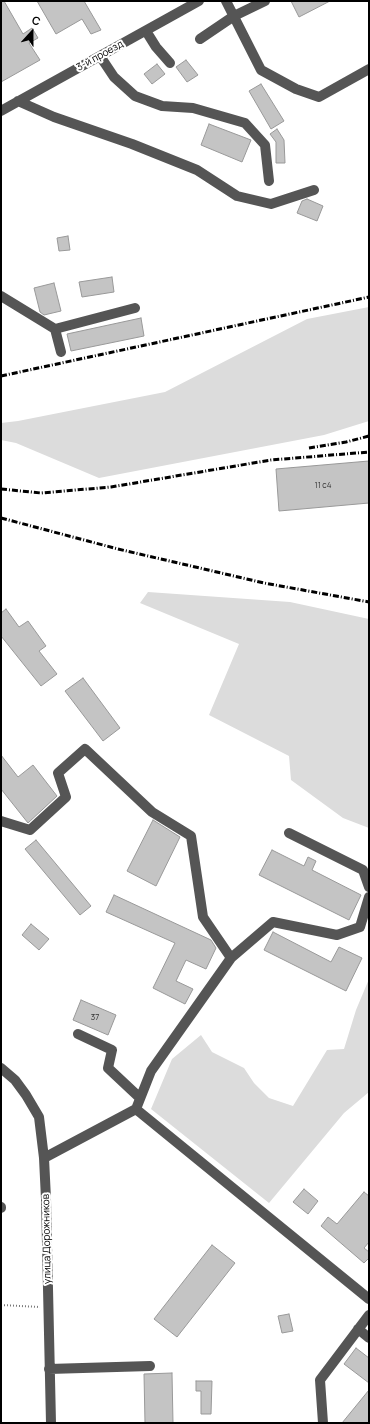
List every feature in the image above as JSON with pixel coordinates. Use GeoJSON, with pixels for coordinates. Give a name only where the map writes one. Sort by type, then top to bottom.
{"type":"FeatureCollection","features":[{"type":"Feature","properties":{"kind":"street","name":"3-й проезд"},"geometry":{"type":"LineString","coordinates":[[1,111],[199,1]]}},
{"type":"Feature","properties":{"kind":"street"},"geometry":{"type":"LineString","coordinates":[[226,1],[261,70],[296,89],[319,97],[369,69]]}},
{"type":"Feature","properties":{"kind":"street"},"geometry":{"type":"LineString","coordinates":[[200,39],[234,16],[265,1]]}},
{"type":"Feature","properties":{"kind":"street"},"geometry":{"type":"LineString","coordinates":[[146,31],[156,47],[170,63]]}},
{"type":"Feature","properties":{"kind":"street"},"geometry":{"type":"LineString","coordinates":[[100,56],[114,77],[136,96],[162,106],[193,108],[245,123],[265,145],[269,181]]}},
{"type":"Feature","properties":{"kind":"street"},"geometry":{"type":"LineString","coordinates":[[18,101],[54,117],[132,144],[197,170],[237,196],[271,204],[314,190]]}},
{"type":"Feature","properties":{"kind":"street"},"geometry":{"type":"LineString","coordinates":[[1,296],[55,329],[61,352]]}},
{"type":"Feature","properties":{"kind":"street"},"geometry":{"type":"LineString","coordinates":[[55,329],[135,308]]}},
{"type":"Feature","properties":{"kind":"street"},"geometry":{"type":"LineString","coordinates":[[1,821],[30,830],[66,797],[58,773],[85,749],[152,812],[191,836],[203,917],[231,958]]}},
{"type":"Feature","properties":{"kind":"street"},"geometry":{"type":"LineString","coordinates":[[290,833],[363,870],[369,887]]}},
{"type":"Feature","properties":{"kind":"street"},"geometry":{"type":"LineString","coordinates":[[44,1158],[136,1109],[151,1071],[231,958],[273,922],[337,935],[360,928],[369,897]]}},
{"type":"Feature","properties":{"kind":"street"},"geometry":{"type":"LineString","coordinates":[[78,1034],[112,1050],[108,1068],[140,1098]]}},
{"type":"Feature","properties":{"kind":"street","name":"улица Дорожников"},"geometry":{"type":"LineString","coordinates":[[1,1068],[16,1080],[38,1116],[44,1158],[50,1423]]}},
{"type":"Feature","properties":{"kind":"street"},"geometry":{"type":"LineString","coordinates":[[136,1109],[369,1299]]}},
{"type":"Feature","properties":{"kind":"street"},"geometry":{"type":"LineString","coordinates":[[323,1423],[320,1380],[369,1315]]}},
{"type":"Feature","properties":{"kind":"street"},"geometry":{"type":"LineString","coordinates":[[358,1329],[369,1338]]}},
{"type":"Feature","properties":{"kind":"street"},"geometry":{"type":"LineString","coordinates":[[49,1369],[150,1366]]}},
{"type":"Feature","properties":{"kind":"path"},"geometry":{"type":"LineString","coordinates":[[1,1305],[48,1308]]}},
{"type":"Feature","properties":{"kind":"shaded area"},"geometry":{"type":"Polygon","coordinates":[[[369,307],[369,421],[324,435],[99,478],[16,443],[1,440],[1,423],[165,392],[307,319],[369,307]]]}},
{"type":"Feature","properties":{"kind":"shaded area"},"geometry":{"type":"Polygon","coordinates":[[[148,592],[290,602],[369,619],[369,828],[343,818],[291,780],[289,756],[209,715],[239,644],[140,603],[148,592]]]}},
{"type":"Feature","properties":{"kind":"shaded area"},"geometry":{"type":"Polygon","coordinates":[[[369,979],[369,1092],[344,1113],[269,1203],[151,1109],[172,1059],[201,1035],[212,1052],[244,1068],[254,1083],[269,1098],[293,1106],[327,1050],[344,1049],[356,1010],[369,979]]]}},
{"type":"Feature","properties":{"kind":"building"},"geometry":{"type":"Polygon","coordinates":[[[1,1],[4,1],[23,34],[32,28],[38,38],[29,43],[40,60],[1,82],[1,1]]]}},
{"type":"Feature","properties":{"kind":"building"},"geometry":{"type":"Polygon","coordinates":[[[37,1],[84,1],[101,30],[91,34],[82,19],[56,34],[37,1]]]}},
{"type":"Feature","properties":{"kind":"building"},"geometry":{"type":"Polygon","coordinates":[[[291,1],[330,1],[299,17],[291,1]]]}},
{"type":"Feature","properties":{"kind":"building"},"geometry":{"type":"Polygon","coordinates":[[[186,60],[198,75],[187,82],[176,67],[186,60]]]}},
{"type":"Feature","properties":{"kind":"building"},"geometry":{"type":"Polygon","coordinates":[[[157,64],[165,74],[152,84],[144,74],[157,64]]]}},
{"type":"Feature","properties":{"kind":"building"},"geometry":{"type":"Polygon","coordinates":[[[261,84],[284,121],[271,129],[249,91],[261,84]]]}},
{"type":"Feature","properties":{"kind":"building"},"geometry":{"type":"Polygon","coordinates":[[[209,124],[251,140],[242,162],[201,145],[209,124]]]}},
{"type":"Feature","properties":{"kind":"building"},"geometry":{"type":"Polygon","coordinates":[[[277,129],[284,140],[285,163],[276,163],[276,142],[270,134],[277,129]]]}},
{"type":"Feature","properties":{"kind":"building"},"geometry":{"type":"Polygon","coordinates":[[[307,199],[323,206],[317,221],[297,213],[302,201],[307,199]]]}},
{"type":"Feature","properties":{"kind":"building"},"geometry":{"type":"Polygon","coordinates":[[[68,236],[70,250],[59,251],[57,238],[68,236]]]}},
{"type":"Feature","properties":{"kind":"building"},"geometry":{"type":"Polygon","coordinates":[[[112,277],[114,292],[82,297],[79,282],[112,277]]]}},
{"type":"Feature","properties":{"kind":"building"},"geometry":{"type":"Polygon","coordinates":[[[54,283],[61,311],[44,315],[40,312],[34,288],[54,283]]]}},
{"type":"Feature","properties":{"kind":"building"},"geometry":{"type":"Polygon","coordinates":[[[141,318],[144,336],[71,351],[67,334],[141,318]]]}},
{"type":"Feature","properties":{"kind":"building"},"geometry":{"type":"Polygon","coordinates":[[[369,461],[369,503],[279,511],[276,469],[369,461]]]}},
{"type":"Feature","properties":{"kind":"building"},"geometry":{"type":"Polygon","coordinates":[[[6,609],[19,627],[28,621],[46,646],[39,651],[57,674],[41,686],[1,636],[1,613],[6,609]]]}},
{"type":"Feature","properties":{"kind":"building"},"geometry":{"type":"Polygon","coordinates":[[[83,678],[120,728],[103,741],[65,691],[83,678]]]}},
{"type":"Feature","properties":{"kind":"building"},"geometry":{"type":"Polygon","coordinates":[[[1,755],[18,777],[33,765],[57,796],[28,823],[1,789],[1,755]]]}},
{"type":"Feature","properties":{"kind":"building"},"geometry":{"type":"Polygon","coordinates":[[[153,820],[180,837],[156,886],[127,871],[153,820]]]}},
{"type":"Feature","properties":{"kind":"building"},"geometry":{"type":"Polygon","coordinates":[[[36,840],[91,906],[80,915],[25,849],[36,840]]]}},
{"type":"Feature","properties":{"kind":"building"},"geometry":{"type":"Polygon","coordinates":[[[272,850],[304,866],[308,857],[316,861],[312,870],[361,895],[349,920],[259,875],[272,850]]]}},
{"type":"Feature","properties":{"kind":"building"},"geometry":{"type":"Polygon","coordinates":[[[114,895],[211,940],[216,948],[206,969],[186,960],[176,981],[193,989],[185,1004],[153,988],[175,943],[106,912],[114,895]]]}},
{"type":"Feature","properties":{"kind":"building"},"geometry":{"type":"Polygon","coordinates":[[[31,924],[49,939],[39,950],[22,935],[31,924]]]}},
{"type":"Feature","properties":{"kind":"building"},"geometry":{"type":"Polygon","coordinates":[[[273,932],[331,962],[339,947],[362,958],[346,991],[264,950],[273,932]]]}},
{"type":"Feature","properties":{"kind":"building"},"geometry":{"type":"Polygon","coordinates":[[[81,1000],[116,1015],[108,1035],[73,1020],[81,1000]]]}},
{"type":"Feature","properties":{"kind":"building"},"geometry":{"type":"Polygon","coordinates":[[[304,1189],[318,1201],[308,1214],[293,1202],[304,1189]]]}},
{"type":"Feature","properties":{"kind":"building"},"geometry":{"type":"Polygon","coordinates":[[[364,1192],[369,1196],[369,1242],[364,1248],[369,1252],[369,1258],[364,1263],[321,1226],[328,1217],[337,1224],[364,1192]]]}},
{"type":"Feature","properties":{"kind":"building"},"geometry":{"type":"Polygon","coordinates":[[[212,1245],[235,1263],[177,1337],[154,1319],[212,1245]]]}},
{"type":"Feature","properties":{"kind":"building"},"geometry":{"type":"Polygon","coordinates":[[[289,1314],[293,1331],[282,1333],[278,1316],[289,1314]]]}},
{"type":"Feature","properties":{"kind":"building"},"geometry":{"type":"Polygon","coordinates":[[[356,1348],[369,1358],[369,1383],[344,1364],[356,1348]]]}},
{"type":"Feature","properties":{"kind":"building"},"geometry":{"type":"Polygon","coordinates":[[[172,1373],[173,1423],[145,1423],[144,1374],[172,1373]]]}},
{"type":"Feature","properties":{"kind":"building"},"geometry":{"type":"Polygon","coordinates":[[[196,1381],[212,1381],[211,1414],[201,1414],[201,1391],[196,1391],[196,1381]]]}},
{"type":"Feature","properties":{"kind":"building"},"geometry":{"type":"Polygon","coordinates":[[[369,1390],[369,1423],[342,1423],[369,1390]]]}},
{"type":"Feature","properties":{"kind":"railway"},"geometry":{"type":"LineString","coordinates":[[1,376],[369,297]]}},
{"type":"Feature","properties":{"kind":"railway"},"geometry":{"type":"LineString","coordinates":[[309,448],[346,442],[369,436]]}},
{"type":"Feature","properties":{"kind":"railway"},"geometry":{"type":"LineString","coordinates":[[1,489],[41,493],[111,487],[271,460],[369,452]]}},
{"type":"Feature","properties":{"kind":"railway"},"geometry":{"type":"LineString","coordinates":[[1,518],[118,549],[264,583],[369,602]]}}]}
